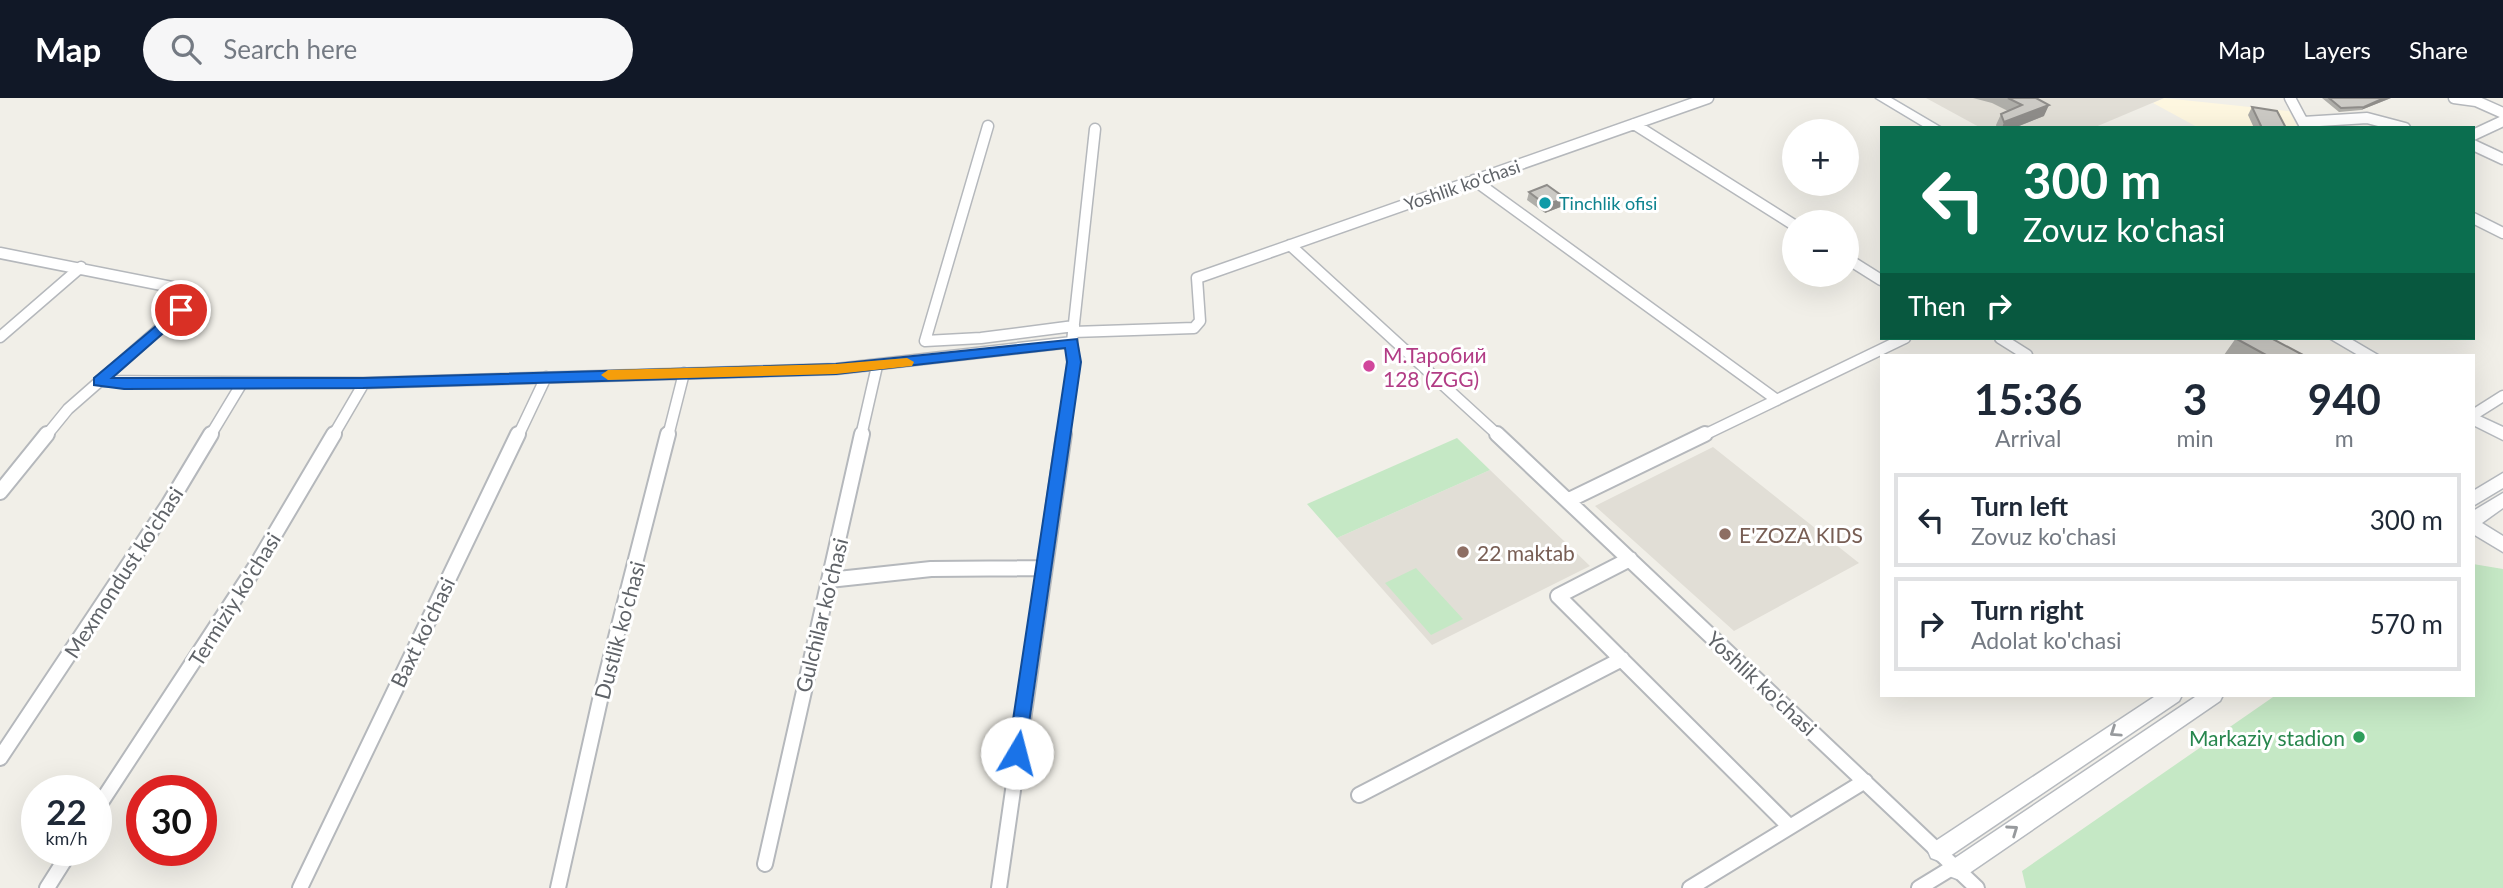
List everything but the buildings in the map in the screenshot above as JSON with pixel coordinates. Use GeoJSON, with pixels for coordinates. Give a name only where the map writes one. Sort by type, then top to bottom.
{"type":"FeatureCollection","features":[{"type":"Feature","properties":{"kind":"street","name":"Yoshlik ko'chasi"},"geometry":{"type":"LineString","coordinates":[[1073,333],[1194,328],[1200,321],[1197,278],[1708,98]]}},
{"type":"Feature","properties":{"kind":"street"},"geometry":{"type":"LineString","coordinates":[[1882,98],[1932,126]]}},
{"type":"Feature","properties":{"kind":"street"},"geometry":{"type":"LineString","coordinates":[[1893,98],[1943,126]]}},
{"type":"Feature","properties":{"kind":"street"},"geometry":{"type":"LineString","coordinates":[[2291,98],[2305,125],[2365,117],[2386,119],[2401,126]]}},
{"type":"Feature","properties":{"kind":"street"},"geometry":{"type":"LineString","coordinates":[[2454,98],[2476,101],[2503,113]]}},
{"type":"Feature","properties":{"kind":"street"},"geometry":{"type":"LineString","coordinates":[[2475,134],[2503,121]]}},
{"type":"Feature","properties":{"kind":"street"},"geometry":{"type":"LineString","coordinates":[[1634,124],[1782,217]]}},
{"type":"Feature","properties":{"kind":"street"},"geometry":{"type":"LineString","coordinates":[[988,125],[925,341],[1073,333]]}},
{"type":"Feature","properties":{"kind":"street"},"geometry":{"type":"LineString","coordinates":[[999,888],[1074,362],[1073,333],[1095,129]]}},
{"type":"Feature","properties":{"kind":"street"},"geometry":{"type":"LineString","coordinates":[[2475,146],[2503,159]]}},
{"type":"Feature","properties":{"kind":"street"},"geometry":{"type":"LineString","coordinates":[[1474,180],[1777,400]]}},
{"type":"Feature","properties":{"kind":"street"},"geometry":{"type":"LineString","coordinates":[[2475,219],[2503,233]]}},
{"type":"Feature","properties":{"kind":"street","name":"Yoshlik ko'chasi"},"geometry":{"type":"LineString","coordinates":[[1290,245],[1569,500],[1956,867]]}},
{"type":"Feature","properties":{"kind":"street"},"geometry":{"type":"LineString","coordinates":[[0,253],[187,290],[190,298],[181,310],[68,409],[0,492]]}},
{"type":"Feature","properties":{"kind":"street"},"geometry":{"type":"LineString","coordinates":[[1859,266],[1880,279]]}},
{"type":"Feature","properties":{"kind":"street"},"geometry":{"type":"LineString","coordinates":[[0,337],[81,267]]}},
{"type":"Feature","properties":{"kind":"street"},"geometry":{"type":"LineString","coordinates":[[99,381],[363,383],[877,366],[1073,333]]}},
{"type":"Feature","properties":{"kind":"street"},"geometry":{"type":"LineString","coordinates":[[1569,500],[1901,340]]}},
{"type":"Feature","properties":{"kind":"street"},"geometry":{"type":"LineString","coordinates":[[2003,340],[2025,354]]}},
{"type":"Feature","properties":{"kind":"street"},"geometry":{"type":"LineString","coordinates":[[2329,340],[2355,354]]}},
{"type":"Feature","properties":{"kind":"street"},"geometry":{"type":"LineString","coordinates":[[2341,340],[2368,354]]}},
{"type":"Feature","properties":{"kind":"street","name":"Gulchilar ko'chasi"},"geometry":{"type":"LineString","coordinates":[[765,864],[877,366]]}},
{"type":"Feature","properties":{"kind":"street","name":"Dustlik ko'chasi"},"geometry":{"type":"LineString","coordinates":[[558,888],[600,700],[684,373]]}},
{"type":"Feature","properties":{"kind":"street","name":"Baxt ko'chasi"},"geometry":{"type":"LineString","coordinates":[[300,888],[546,377]]}},
{"type":"Feature","properties":{"kind":"street","name":"Mexmondust ko'chasi"},"geometry":{"type":"LineString","coordinates":[[0,758],[169,504],[242,383]]}},
{"type":"Feature","properties":{"kind":"street","name":"Termiziy ko'chasi"},"geometry":{"type":"LineString","coordinates":[[112,786],[256,566],[363,383]]}},
{"type":"Feature","properties":{"kind":"street"},"geometry":{"type":"LineString","coordinates":[[2475,413],[2503,396]]}},
{"type":"Feature","properties":{"kind":"street"},"geometry":{"type":"LineString","coordinates":[[2475,414],[2503,425]]}},
{"type":"Feature","properties":{"kind":"street"},"geometry":{"type":"LineString","coordinates":[[2475,415],[2503,434]]}},
{"type":"Feature","properties":{"kind":"street"},"geometry":{"type":"LineString","coordinates":[[2475,499],[2503,479]]}},
{"type":"Feature","properties":{"kind":"street"},"geometry":{"type":"LineString","coordinates":[[2475,519],[2503,499]]}},
{"type":"Feature","properties":{"kind":"street"},"geometry":{"type":"LineString","coordinates":[[2475,527],[2503,545]]}},
{"type":"Feature","properties":{"kind":"street"},"geometry":{"type":"LineString","coordinates":[[2475,538],[2503,555]]}},
{"type":"Feature","properties":{"kind":"street"},"geometry":{"type":"LineString","coordinates":[[1630,559],[1558,596],[1790,827]]}},
{"type":"Feature","properties":{"kind":"street"},"geometry":{"type":"LineString","coordinates":[[829,580],[931,569],[1043,568]]}},
{"type":"Feature","properties":{"kind":"street"},"geometry":{"type":"LineString","coordinates":[[1359,795],[1622,659]]}},
{"type":"Feature","properties":{"kind":"street"},"geometry":{"type":"LineString","coordinates":[[1938,851],[2169,697]]}},
{"type":"Feature","properties":{"kind":"street"},"geometry":{"type":"LineString","coordinates":[[1919,888],[1956,867],[2210,697]]}},
{"type":"Feature","properties":{"kind":"street"},"geometry":{"type":"LineString","coordinates":[[1690,888],[1865,781]]}},
{"type":"Feature","properties":{"kind":"street"},"geometry":{"type":"LineString","coordinates":[[47,888],[61,866]]}},
{"type":"Feature","properties":{"kind":"street"},"geometry":{"type":"LineString","coordinates":[[1956,867],[1977,888]]}},
{"type":"Feature","properties":{"kind":"shaded area"},"geometry":{"type":"Polygon","coordinates":[[[1926,98],[2164,98],[2098,126],[1977,126],[1926,98]]]}},
{"type":"Feature","properties":{"kind":"shaded area"},"geometry":{"type":"Polygon","coordinates":[[[2164,98],[2289,111],[2297,126],[2195,126],[2153,103],[2164,98]]]}},
{"type":"Feature","properties":{"kind":"shaded area","name":"E'ZOZA KIDS"},"geometry":{"type":"Polygon","coordinates":[[[1713,447],[1859,563],[1734,631],[1595,506],[1713,447]]]}},
{"type":"Feature","properties":{"kind":"shaded area","name":"22 maktab"},"geometry":{"type":"Polygon","coordinates":[[[1490,470],[1590,566],[1432,645],[1337,538],[1490,470]]]}},
{"type":"Feature","properties":{"kind":"green space"},"geometry":{"type":"Polygon","coordinates":[[[1457,438],[1490,470],[1337,538],[1307,504],[1457,438]]]}},
{"type":"Feature","properties":{"kind":"green space","name":"Markaziy stadion"},"geometry":{"type":"Polygon","coordinates":[[[2475,564],[2503,569],[2503,888],[2026,888],[2022,871],[2273,697],[2475,697],[2475,564]]]}},
{"type":"Feature","properties":{"kind":"green space"},"geometry":{"type":"Polygon","coordinates":[[[1416,568],[1463,619],[1431,635],[1385,583],[1416,568]]]}},
{"type":"Feature","properties":{"kind":"slow traffic"},"geometry":{"type":"LineString","coordinates":[[608,375],[836,369],[907,362]]}},
{"type":"Feature","properties":{"kind":"place","name":"Tinchlik ofisi"},"geometry":{"type":"Point","coordinates":[1545,203]}},
{"type":"Feature","properties":{"kind":"place","name":"М.Таробий 128 (ZGG)"},"geometry":{"type":"Point","coordinates":[1369,366]}},
{"type":"Feature","properties":{"kind":"place","name":"E'ZOZA KIDS"},"geometry":{"type":"Point","coordinates":[1725,534]}},
{"type":"Feature","properties":{"kind":"place","name":"22 maktab"},"geometry":{"type":"Point","coordinates":[1463,552]}},
{"type":"Feature","properties":{"kind":"place","name":"Markaziy stadion"},"geometry":{"type":"Point","coordinates":[2359,737]}},
{"type":"Feature","properties":{"kind":"route"},"geometry":{"type":"LineString","coordinates":[[181,310],[99,381],[124,384],[363,383],[836,369],[1072,342],[1074,362],[1017,753]]}}]}
